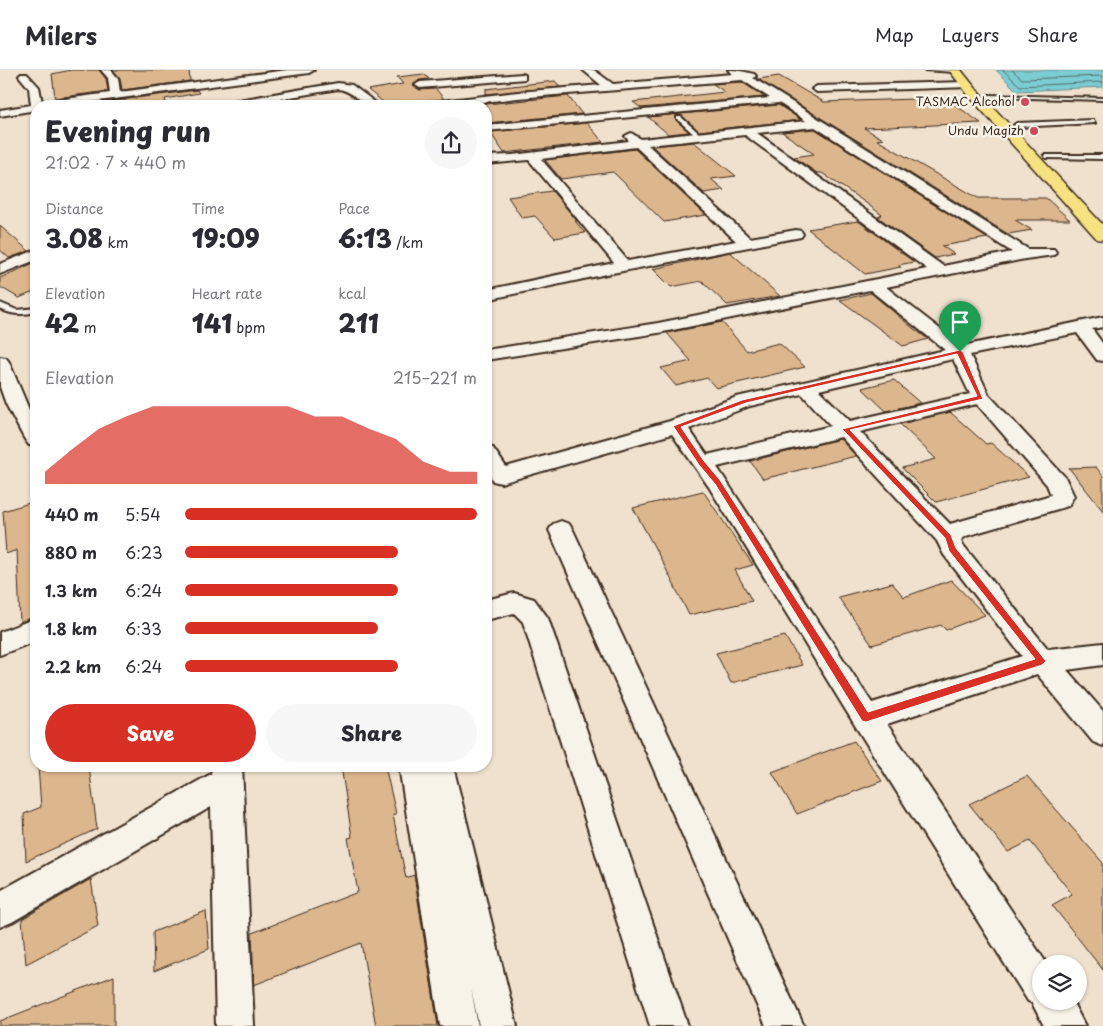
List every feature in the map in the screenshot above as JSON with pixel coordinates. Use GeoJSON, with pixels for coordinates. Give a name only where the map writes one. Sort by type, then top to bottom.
{"type":"FeatureCollection","features":[{"type":"Feature","properties":{"kind":"main road"},"geometry":{"type":"LineString","coordinates":[[959,70],[966,85],[1103,234]]}},
{"type":"Feature","properties":{"kind":"main road"},"geometry":{"type":"LineString","coordinates":[[959,70],[990,96],[1082,192]]}},
{"type":"Feature","properties":{"kind":"street"},"geometry":{"type":"LineString","coordinates":[[106,70],[113,78],[116,99],[208,94],[293,94],[348,86],[367,100]]}},
{"type":"Feature","properties":{"kind":"street"},"geometry":{"type":"LineString","coordinates":[[208,94],[309,70]]}},
{"type":"Feature","properties":{"kind":"street"},"geometry":{"type":"LineString","coordinates":[[588,70],[611,88]]}},
{"type":"Feature","properties":{"kind":"street"},"geometry":{"type":"LineString","coordinates":[[688,70],[704,80]]}},
{"type":"Feature","properties":{"kind":"street"},"geometry":{"type":"LineString","coordinates":[[733,70],[1025,254]]}},
{"type":"Feature","properties":{"kind":"street"},"geometry":{"type":"LineString","coordinates":[[420,85],[518,73],[541,94]]}},
{"type":"Feature","properties":{"kind":"street"},"geometry":{"type":"LineString","coordinates":[[482,100],[759,75]]}},
{"type":"Feature","properties":{"kind":"street"},"geometry":{"type":"LineString","coordinates":[[24,76],[34,87],[36,100]]}},
{"type":"Feature","properties":{"kind":"street"},"geometry":{"type":"LineString","coordinates":[[817,89],[966,85]]}},
{"type":"Feature","properties":{"kind":"street"},"geometry":{"type":"LineString","coordinates":[[586,90],[638,143],[746,242]]}},
{"type":"Feature","properties":{"kind":"street"},"geometry":{"type":"LineString","coordinates":[[293,94],[299,100]]}},
{"type":"Feature","properties":{"kind":"street"},"geometry":{"type":"LineString","coordinates":[[492,127],[782,100]]}},
{"type":"Feature","properties":{"kind":"street"},"geometry":{"type":"LineString","coordinates":[[0,113],[30,107]]}},
{"type":"Feature","properties":{"kind":"street"},"geometry":{"type":"LineString","coordinates":[[492,159],[818,123]]}},
{"type":"Feature","properties":{"kind":"street"},"geometry":{"type":"LineString","coordinates":[[747,131],[940,271]]}},
{"type":"Feature","properties":{"kind":"street"},"geometry":{"type":"LineString","coordinates":[[532,156],[624,266]]}},
{"type":"Feature","properties":{"kind":"street"},"geometry":{"type":"LineString","coordinates":[[492,294],[746,242],[796,234]]}},
{"type":"Feature","properties":{"kind":"street"},"geometry":{"type":"LineString","coordinates":[[492,354],[658,328],[1025,254],[1049,252]]}},
{"type":"Feature","properties":{"kind":"street"},"geometry":{"type":"LineString","coordinates":[[0,269],[30,257]]}},
{"type":"Feature","properties":{"kind":"street"},"geometry":{"type":"LineString","coordinates":[[874,285],[960,352],[981,397],[1057,482],[1063,496],[1060,500],[958,530],[948,537]]}},
{"type":"Feature","properties":{"kind":"street"},"geometry":{"type":"LineString","coordinates":[[494,478],[677,426],[744,401],[1103,322]]}},
{"type":"Feature","properties":{"kind":"street"},"geometry":{"type":"LineString","coordinates":[[1082,327],[1103,356]]}},
{"type":"Feature","properties":{"kind":"street"},"geometry":{"type":"LineString","coordinates":[[0,362],[30,432]]}},
{"type":"Feature","properties":{"kind":"street"},"geometry":{"type":"LineString","coordinates":[[806,387],[948,537],[952,549],[1042,661],[1103,732]]}},
{"type":"Feature","properties":{"kind":"street"},"geometry":{"type":"LineString","coordinates":[[702,463],[981,397]]}},
{"type":"Feature","properties":{"kind":"street"},"geometry":{"type":"LineString","coordinates":[[677,426],[717,482],[866,718],[1032,974]]}},
{"type":"Feature","properties":{"kind":"street"},"geometry":{"type":"LineString","coordinates":[[561,530],[785,1026]]}},
{"type":"Feature","properties":{"kind":"street"},"geometry":{"type":"LineString","coordinates":[[492,608],[518,602],[528,606],[535,618],[669,1026]]}},
{"type":"Feature","properties":{"kind":"street"},"geometry":{"type":"LineString","coordinates":[[0,644],[30,632]]}},
{"type":"Feature","properties":{"kind":"street"},"geometry":{"type":"LineString","coordinates":[[866,718],[1042,661],[1103,654]]}},
{"type":"Feature","properties":{"kind":"street"},"geometry":{"type":"LineString","coordinates":[[415,772],[459,1026]]}},
{"type":"Feature","properties":{"kind":"street"},"geometry":{"type":"LineString","coordinates":[[439,772],[498,1026]]}},
{"type":"Feature","properties":{"kind":"street"},"geometry":{"type":"LineString","coordinates":[[0,910],[226,774],[235,1026]]}},
{"type":"Feature","properties":{"kind":"street"},"geometry":{"type":"LineString","coordinates":[[1056,1010],[1066,1026]]}},
{"type":"Feature","properties":{"kind":"lane"},"geometry":{"type":"LineString","coordinates":[[926,70],[959,70]]}},
{"type":"Feature","properties":{"kind":"lane"},"geometry":{"type":"LineString","coordinates":[[990,96],[1103,99]]}},
{"type":"Feature","properties":{"kind":"lane"},"geometry":{"type":"LineString","coordinates":[[679,118],[699,136]]}},
{"type":"Feature","properties":{"kind":"lane"},"geometry":{"type":"LineString","coordinates":[[1017,126],[1092,122]]}},
{"type":"Feature","properties":{"kind":"lane"},"geometry":{"type":"LineString","coordinates":[[1046,156],[1103,157]]}},
{"type":"Feature","properties":{"kind":"lane"},"geometry":{"type":"LineString","coordinates":[[0,305],[3,308],[20,313],[30,311]]}},
{"type":"Feature","properties":{"kind":"water"},"geometry":{"type":"Polygon","coordinates":[[[996,70],[1103,70],[1103,87],[1017,91],[996,70]]]}},
{"type":"Feature","properties":{"kind":"building"},"geometry":{"type":"Polygon","coordinates":[[[71,70],[99,70],[106,79],[108,91],[55,98],[52,74],[71,70]]]}},
{"type":"Feature","properties":{"kind":"building"},"geometry":{"type":"Polygon","coordinates":[[[113,70],[189,70],[190,81],[122,90],[120,78],[113,70]]]}},
{"type":"Feature","properties":{"kind":"building"},"geometry":{"type":"Polygon","coordinates":[[[424,74],[429,79],[419,80],[413,86],[420,90],[436,89],[444,99],[380,100],[368,90],[403,84],[397,77],[424,74]]]}},
{"type":"Feature","properties":{"kind":"building"},"geometry":{"type":"Polygon","coordinates":[[[779,76],[824,102],[945,98],[981,123],[864,128],[883,139],[877,140],[978,198],[1046,198],[1070,220],[1015,220],[1032,230],[1008,234],[758,79],[779,76]]]}},
{"type":"Feature","properties":{"kind":"building"},"geometry":{"type":"Polygon","coordinates":[[[555,81],[560,87],[486,94],[486,89],[555,81]]]}},
{"type":"Feature","properties":{"kind":"building"},"geometry":{"type":"Polygon","coordinates":[[[742,82],[764,97],[641,108],[633,102],[725,92],[713,84],[742,82]]]}},
{"type":"Feature","properties":{"kind":"building"},"geometry":{"type":"Polygon","coordinates":[[[197,90],[199,93],[165,100],[120,100],[197,90]]]}},
{"type":"Feature","properties":{"kind":"building"},"geometry":{"type":"Polygon","coordinates":[[[568,96],[582,114],[492,122],[492,103],[568,96]]]}},
{"type":"Feature","properties":{"kind":"building"},"geometry":{"type":"Polygon","coordinates":[[[779,105],[801,120],[699,131],[682,116],[677,115],[676,120],[689,132],[668,134],[648,117],[779,105]]]}},
{"type":"Feature","properties":{"kind":"building"},"geometry":{"type":"Polygon","coordinates":[[[587,123],[603,142],[504,153],[492,135],[492,132],[587,123]]]}},
{"type":"Feature","properties":{"kind":"building"},"geometry":{"type":"Polygon","coordinates":[[[815,129],[987,238],[942,246],[954,254],[935,258],[878,217],[882,215],[866,203],[822,173],[817,173],[794,157],[814,154],[782,132],[815,129]]]}},
{"type":"Feature","properties":{"kind":"building"},"geometry":{"type":"Polygon","coordinates":[[[694,142],[736,176],[711,179],[724,190],[704,193],[652,146],[694,142]]]}},
{"type":"Feature","properties":{"kind":"building"},"geometry":{"type":"Polygon","coordinates":[[[635,149],[706,215],[664,222],[613,172],[561,179],[545,160],[635,149]]]}},
{"type":"Feature","properties":{"kind":"building"},"geometry":{"type":"Polygon","coordinates":[[[552,191],[585,233],[555,238],[535,216],[522,218],[508,197],[552,191]]]}},
{"type":"Feature","properties":{"kind":"building"},"geometry":{"type":"Polygon","coordinates":[[[858,221],[914,262],[898,265],[901,267],[865,274],[808,229],[858,221]]]}},
{"type":"Feature","properties":{"kind":"building"},"geometry":{"type":"Polygon","coordinates":[[[0,226],[29,251],[9,258],[0,250],[0,226]]]}},
{"type":"Feature","properties":{"kind":"building"},"geometry":{"type":"Polygon","coordinates":[[[730,252],[780,296],[727,305],[702,281],[671,287],[653,269],[730,252]]]}},
{"type":"Feature","properties":{"kind":"building"},"geometry":{"type":"Polygon","coordinates":[[[30,265],[30,293],[19,298],[0,287],[0,278],[30,265]]]}},
{"type":"Feature","properties":{"kind":"building"},"geometry":{"type":"Polygon","coordinates":[[[871,293],[928,339],[903,346],[840,300],[871,293]]]}},
{"type":"Feature","properties":{"kind":"building"},"geometry":{"type":"Polygon","coordinates":[[[722,322],[747,351],[779,343],[805,367],[716,388],[707,378],[676,386],[661,368],[691,361],[667,333],[722,322]]]}},
{"type":"Feature","properties":{"kind":"building"},"geometry":{"type":"Polygon","coordinates":[[[894,380],[920,403],[886,411],[862,388],[894,380]]]}},
{"type":"Feature","properties":{"kind":"building"},"geometry":{"type":"Polygon","coordinates":[[[950,412],[986,444],[991,443],[1029,477],[936,502],[902,468],[936,459],[900,424],[950,412]]]}},
{"type":"Feature","properties":{"kind":"building"},"geometry":{"type":"Polygon","coordinates":[[[840,439],[856,456],[763,479],[750,461],[840,439]]]}},
{"type":"Feature","properties":{"kind":"building"},"geometry":{"type":"Polygon","coordinates":[[[1096,467],[1103,476],[1103,511],[1069,468],[1096,467]]]}},
{"type":"Feature","properties":{"kind":"building"},"geometry":{"type":"Polygon","coordinates":[[[703,491],[753,565],[735,570],[752,601],[689,615],[633,508],[703,491]]]}},
{"type":"Feature","properties":{"kind":"building"},"geometry":{"type":"Polygon","coordinates":[[[30,503],[30,618],[20,622],[17,550],[6,554],[3,511],[30,503]]]}},
{"type":"Feature","properties":{"kind":"building"},"geometry":{"type":"Polygon","coordinates":[[[951,580],[985,615],[946,630],[941,625],[872,645],[838,597],[892,583],[904,597],[951,580]]]}},
{"type":"Feature","properties":{"kind":"building"},"geometry":{"type":"Polygon","coordinates":[[[785,636],[802,665],[731,683],[716,653],[785,636]]]}},
{"type":"Feature","properties":{"kind":"building"},"geometry":{"type":"Polygon","coordinates":[[[854,741],[882,781],[797,814],[772,772],[854,741]]]}},
{"type":"Feature","properties":{"kind":"building"},"geometry":{"type":"Polygon","coordinates":[[[38,772],[90,772],[97,829],[26,861],[24,814],[41,807],[38,772]]]}},
{"type":"Feature","properties":{"kind":"building"},"geometry":{"type":"Polygon","coordinates":[[[342,772],[386,772],[396,814],[393,815],[406,878],[414,875],[438,1026],[376,1026],[361,943],[254,985],[252,933],[358,892],[348,838],[352,837],[342,772]]]}},
{"type":"Feature","properties":{"kind":"building"},"geometry":{"type":"Polygon","coordinates":[[[1027,776],[1103,863],[1103,970],[1052,905],[1072,894],[1030,841],[1008,852],[969,804],[1027,776]]]}},
{"type":"Feature","properties":{"kind":"building"},"geometry":{"type":"Polygon","coordinates":[[[91,879],[98,926],[26,964],[22,919],[91,879]]]}},
{"type":"Feature","properties":{"kind":"building"},"geometry":{"type":"Polygon","coordinates":[[[206,911],[209,949],[154,971],[153,932],[206,911]]]}},
{"type":"Feature","properties":{"kind":"building"},"geometry":{"type":"Polygon","coordinates":[[[114,976],[114,1026],[0,1026],[0,1021],[114,976]]]}},
{"type":"Feature","properties":{"kind":"place","name":"TASMAC Alcohol"},"geometry":{"type":"Point","coordinates":[1025,102]}},
{"type":"Feature","properties":{"kind":"place","name":"Undu Magizh"},"geometry":{"type":"Point","coordinates":[1034,131]}},
{"type":"Feature","properties":{"kind":"route"},"geometry":{"type":"LineString","coordinates":[[960,352],[981,397],[845,429],[948,537],[952,549],[1042,661],[866,718],[717,482],[677,426],[744,401],[960,352]]}}]}
